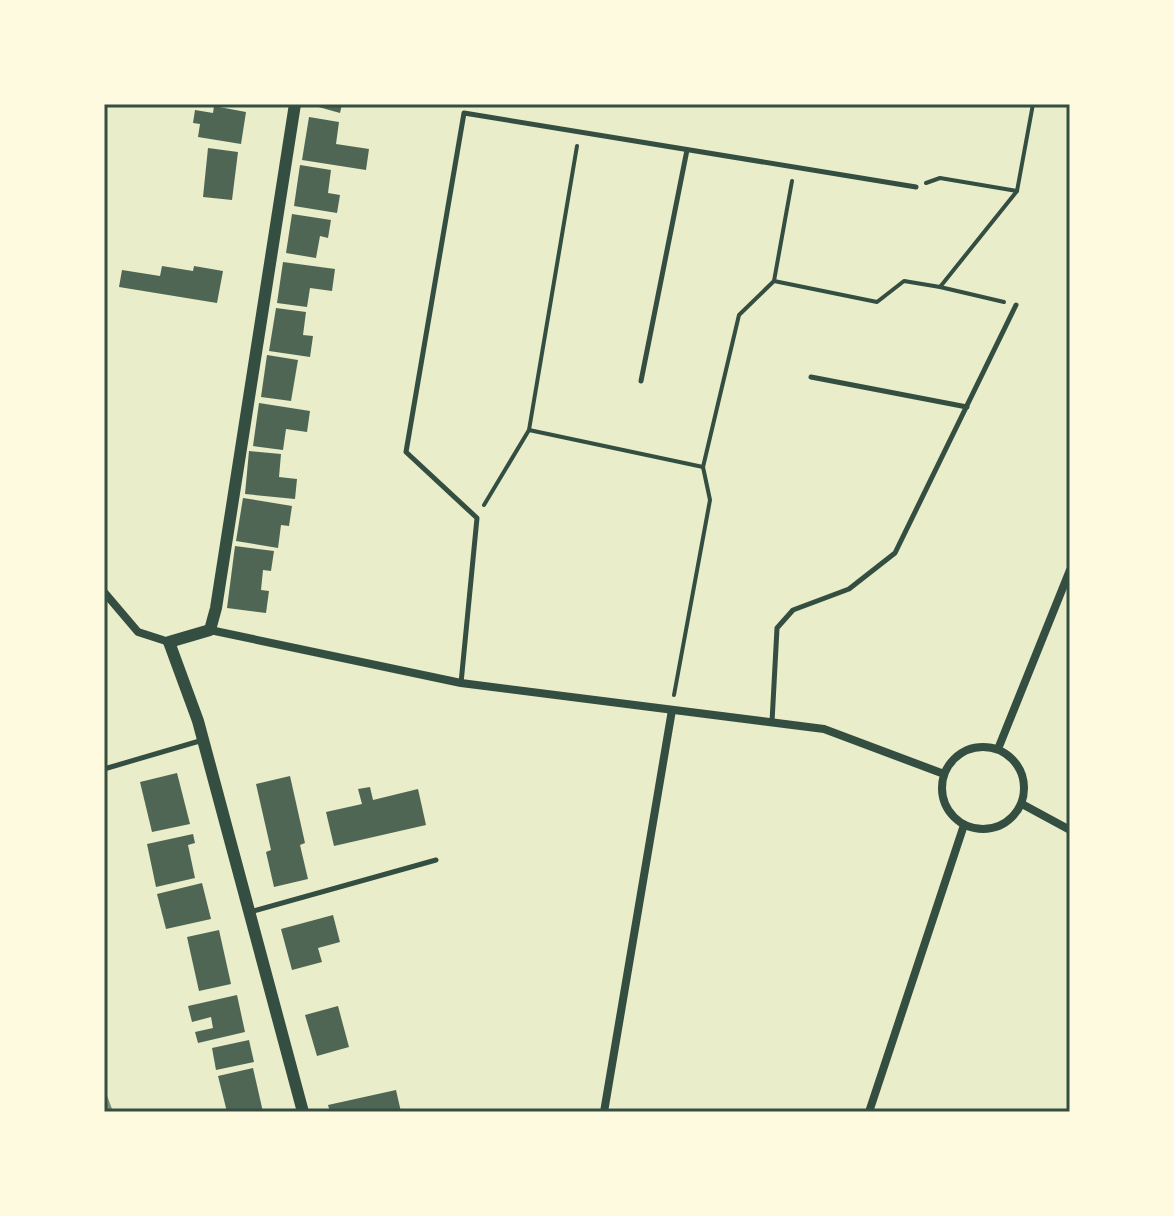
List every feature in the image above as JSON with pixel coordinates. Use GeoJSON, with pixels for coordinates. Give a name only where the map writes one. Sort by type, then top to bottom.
{"type":"FeatureCollection","features":[{"type":"Feature","properties":{"kind":"street"},"geometry":{"type":"LineString","coordinates":[[210,630],[216,608],[295,104]]}},
{"type":"Feature","properties":{"kind":"street"},"geometry":{"type":"LineString","coordinates":[[998,749],[1070,570]]}},
{"type":"Feature","properties":{"kind":"street"},"geometry":{"type":"LineString","coordinates":[[104,592],[138,632],[169,642],[210,630],[461,683],[824,729],[944,774]]}},
{"type":"Feature","properties":{"kind":"street"},"geometry":{"type":"LineString","coordinates":[[169,642],[203,740],[303,1112]]}},
{"type":"Feature","properties":{"kind":"street"},"geometry":{"type":"LineString","coordinates":[[604,1112],[672,710]]}},
{"type":"Feature","properties":{"kind":"street"},"geometry":{"type":"LineString","coordinates":[[976,747],[998,749],[1020,768],[1024,781],[1022,804],[1003,825],[989,829],[964,825],[945,804],[942,790],[944,774],[952,761],[963,752],[976,747]]}},
{"type":"Feature","properties":{"kind":"street"},"geometry":{"type":"LineString","coordinates":[[1022,804],[1070,830]]}},
{"type":"Feature","properties":{"kind":"street"},"geometry":{"type":"LineString","coordinates":[[869,1112],[964,825]]}},
{"type":"Feature","properties":{"kind":"lane"},"geometry":{"type":"LineString","coordinates":[[461,683],[477,518],[406,452],[464,113],[916,187]]}},
{"type":"Feature","properties":{"kind":"lane"},"geometry":{"type":"LineString","coordinates":[[641,381],[687,150]]}},
{"type":"Feature","properties":{"kind":"lane"},"geometry":{"type":"LineString","coordinates":[[772,722],[777,628],[793,610],[849,589],[895,553],[1016,305]]}},
{"type":"Feature","properties":{"kind":"lane"},"geometry":{"type":"LineString","coordinates":[[811,377],[967,407]]}},
{"type":"Feature","properties":{"kind":"lane"},"geometry":{"type":"LineString","coordinates":[[104,769],[203,740]]}},
{"type":"Feature","properties":{"kind":"lane"},"geometry":{"type":"LineString","coordinates":[[249,913],[436,860]]}},
{"type":"Feature","properties":{"kind":"path"},"geometry":{"type":"LineString","coordinates":[[940,287],[1017,191],[1033,104]]}},
{"type":"Feature","properties":{"kind":"path"},"geometry":{"type":"LineString","coordinates":[[477,518],[529,430],[580,132]]}},
{"type":"Feature","properties":{"kind":"path"},"geometry":{"type":"LineString","coordinates":[[672,710],[710,500],[703,467],[739,315],[774,281],[794,167]]}},
{"type":"Feature","properties":{"kind":"path"},"geometry":{"type":"LineString","coordinates":[[916,187],[940,178],[1017,191]]}},
{"type":"Feature","properties":{"kind":"path"},"geometry":{"type":"LineString","coordinates":[[774,281],[877,302],[904,281],[1016,305]]}},
{"type":"Feature","properties":{"kind":"path"},"geometry":{"type":"LineString","coordinates":[[529,430],[703,467]]}},
{"type":"Feature","properties":{"kind":"building"},"geometry":{"type":"Polygon","coordinates":[[[308,104],[342,104],[340,113],[308,104]]]}},
{"type":"Feature","properties":{"kind":"building"},"geometry":{"type":"Polygon","coordinates":[[[214,106],[246,112],[241,144],[198,137],[200,124],[193,123],[195,110],[213,113],[214,106]]]}},
{"type":"Feature","properties":{"kind":"building"},"geometry":{"type":"Polygon","coordinates":[[[309,117],[339,122],[336,144],[369,149],[366,170],[302,160],[309,117]]]}},
{"type":"Feature","properties":{"kind":"building"},"geometry":{"type":"Polygon","coordinates":[[[208,148],[238,152],[232,200],[203,197],[208,148]]]}},
{"type":"Feature","properties":{"kind":"building"},"geometry":{"type":"Polygon","coordinates":[[[300,165],[331,170],[328,193],[340,195],[337,213],[294,206],[300,165]]]}},
{"type":"Feature","properties":{"kind":"building"},"geometry":{"type":"Polygon","coordinates":[[[292,214],[331,220],[328,238],[320,236],[316,258],[286,253],[292,214]]]}},
{"type":"Feature","properties":{"kind":"building"},"geometry":{"type":"Polygon","coordinates":[[[283,262],[335,269],[332,291],[310,288],[307,307],[277,303],[283,262]]]}},
{"type":"Feature","properties":{"kind":"building"},"geometry":{"type":"Polygon","coordinates":[[[162,266],[193,271],[194,266],[223,271],[217,303],[119,287],[122,270],[160,276],[162,266]]]}},
{"type":"Feature","properties":{"kind":"building"},"geometry":{"type":"Polygon","coordinates":[[[276,308],[306,312],[303,335],[313,336],[310,357],[269,351],[276,308]]]}},
{"type":"Feature","properties":{"kind":"building"},"geometry":{"type":"Polygon","coordinates":[[[267,355],[298,360],[291,401],[261,397],[267,355]]]}},
{"type":"Feature","properties":{"kind":"building"},"geometry":{"type":"Polygon","coordinates":[[[259,403],[310,411],[307,432],[286,429],[283,450],[253,446],[259,403]]]}},
{"type":"Feature","properties":{"kind":"building"},"geometry":{"type":"Polygon","coordinates":[[[249,451],[281,454],[279,477],[297,479],[295,499],[245,494],[249,451]]]}},
{"type":"Feature","properties":{"kind":"building"},"geometry":{"type":"Polygon","coordinates":[[[243,498],[292,506],[289,526],[281,525],[278,548],[236,541],[243,498]]]}},
{"type":"Feature","properties":{"kind":"building"},"geometry":{"type":"Polygon","coordinates":[[[235,546],[274,551],[271,571],[263,570],[261,590],[269,591],[266,613],[227,608],[235,546]]]}},
{"type":"Feature","properties":{"kind":"building"},"geometry":{"type":"Polygon","coordinates":[[[177,773],[190,824],[152,832],[140,782],[177,773]]]}},
{"type":"Feature","properties":{"kind":"building"},"geometry":{"type":"Polygon","coordinates":[[[290,776],[305,843],[300,845],[308,879],[274,887],[266,852],[271,850],[256,784],[290,776]]]}},
{"type":"Feature","properties":{"kind":"building"},"geometry":{"type":"Polygon","coordinates":[[[370,787],[373,800],[418,789],[426,825],[334,846],[326,812],[362,804],[358,789],[370,787]]]}},
{"type":"Feature","properties":{"kind":"building"},"geometry":{"type":"Polygon","coordinates":[[[193,834],[195,843],[188,845],[195,878],[156,887],[147,844],[193,834]]]}},
{"type":"Feature","properties":{"kind":"building"},"geometry":{"type":"Polygon","coordinates":[[[202,883],[211,919],[166,929],[157,894],[202,883]]]}},
{"type":"Feature","properties":{"kind":"building"},"geometry":{"type":"Polygon","coordinates":[[[333,915],[340,942],[318,948],[322,962],[292,970],[281,929],[333,915]]]}},
{"type":"Feature","properties":{"kind":"building"},"geometry":{"type":"Polygon","coordinates":[[[219,930],[231,984],[199,991],[187,937],[219,930]]]}},
{"type":"Feature","properties":{"kind":"building"},"geometry":{"type":"Polygon","coordinates":[[[237,995],[245,1032],[198,1043],[195,1032],[213,1028],[211,1017],[192,1022],[188,1006],[237,995]]]}},
{"type":"Feature","properties":{"kind":"building"},"geometry":{"type":"Polygon","coordinates":[[[338,1006],[349,1047],[317,1056],[305,1015],[338,1006]]]}},
{"type":"Feature","properties":{"kind":"building"},"geometry":{"type":"Polygon","coordinates":[[[249,1040],[254,1062],[216,1070],[212,1048],[249,1040]]]}},
{"type":"Feature","properties":{"kind":"building"},"geometry":{"type":"Polygon","coordinates":[[[253,1068],[263,1112],[227,1112],[218,1076],[253,1068]]]}},
{"type":"Feature","properties":{"kind":"building"},"geometry":{"type":"Polygon","coordinates":[[[396,1090],[401,1112],[330,1112],[328,1105],[396,1090]]]}},
{"type":"Feature","properties":{"kind":"railway"},"geometry":{"type":"LineString","coordinates":[[104,1096],[110,1112]]}}]}
